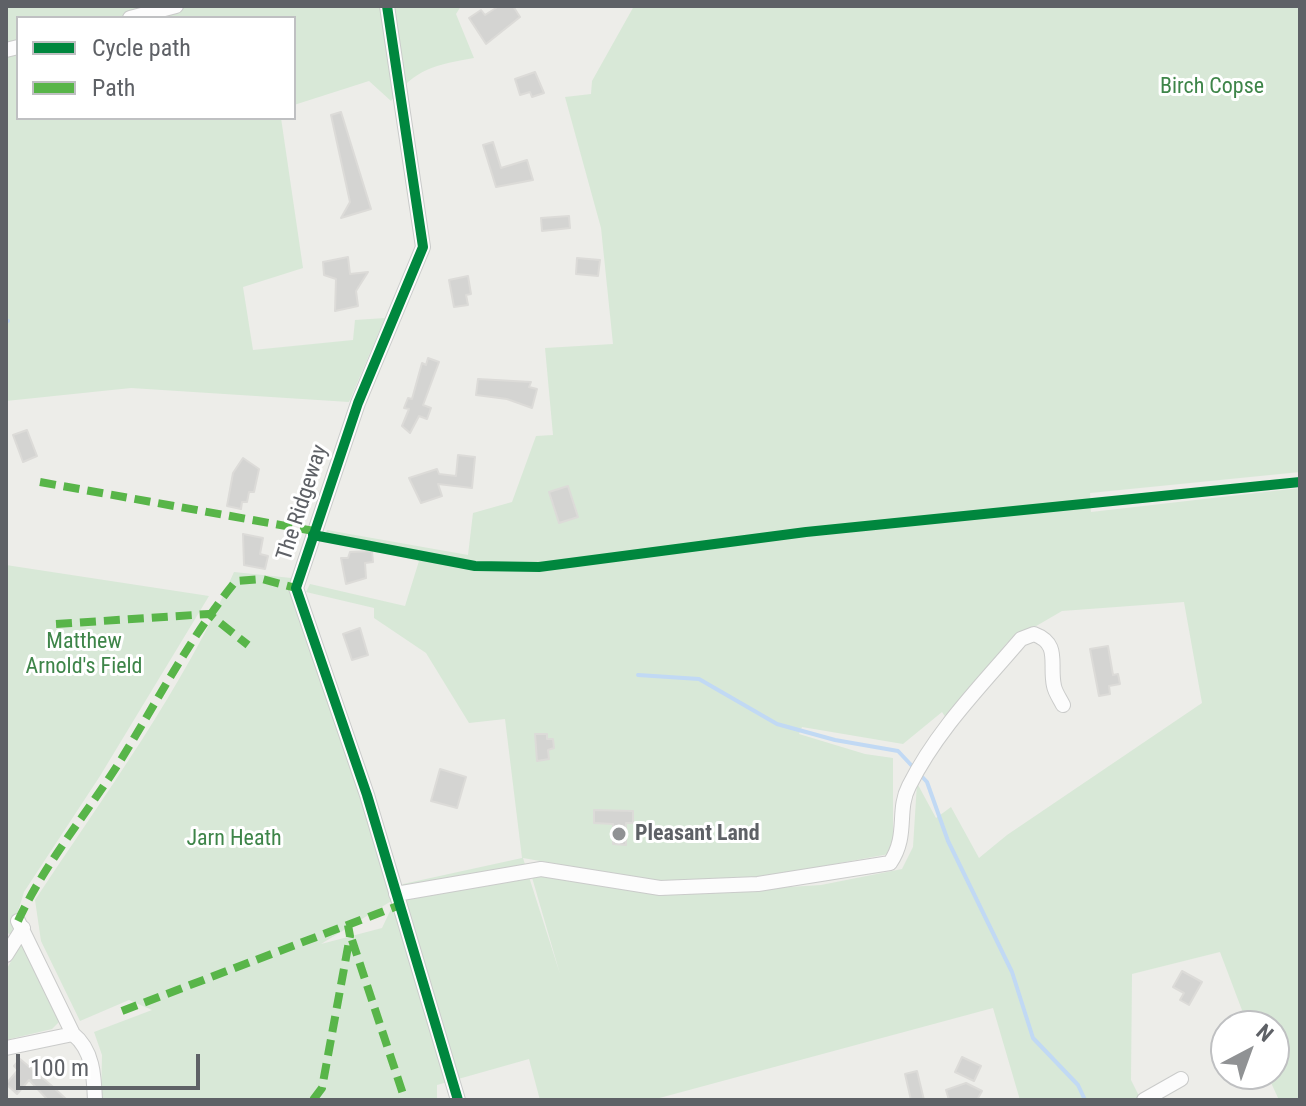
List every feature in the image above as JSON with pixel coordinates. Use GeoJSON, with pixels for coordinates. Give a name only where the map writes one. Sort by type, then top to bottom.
{"type":"FeatureCollection","features":[{"type":"Feature","properties":{"kind":"street"},"geometry":{"type":"LineString","coordinates":[[138,16],[176,6]]}},
{"type":"Feature","properties":{"kind":"street","name":"The Ridgeway"},"geometry":{"type":"LineString","coordinates":[[387,6],[423,247],[358,403],[296,588],[367,795],[458,1100]]}},
{"type":"Feature","properties":{"kind":"street"},"geometry":{"type":"LineString","coordinates":[[396,894],[541,869],[660,888],[758,884],[890,863],[900,847],[906,790],[933,739],[1021,639],[1034,634],[1046,639],[1053,650],[1054,686],[1063,705]]}},
{"type":"Feature","properties":{"kind":"street"},"geometry":{"type":"LineString","coordinates":[[6,955],[21,924],[73,1034],[83,1041],[94,1071],[95,1100]]}},
{"type":"Feature","properties":{"kind":"street"},"geometry":{"type":"LineString","coordinates":[[6,1048],[73,1034]]}},
{"type":"Feature","properties":{"kind":"street"},"geometry":{"type":"LineString","coordinates":[[1144,1100],[1181,1079]]}},
{"type":"Feature","properties":{"kind":"green space"},"geometry":{"type":"Polygon","coordinates":[[[6,6],[461,6],[456,14],[474,58],[427,70],[409,81],[391,101],[369,81],[296,104],[296,16],[16,16],[16,120],[281,120],[303,268],[243,287],[253,350],[353,340],[355,320],[385,318],[349,402],[131,388],[6,401],[6,6]]]}},
{"type":"Feature","properties":{"kind":"green space"},"geometry":{"type":"Polygon","coordinates":[[[634,6],[1300,6],[1300,472],[1090,493],[1091,512],[1300,488],[1300,1100],[1279,1100],[1274,1090],[1290,1090],[1290,1010],[1242,1010],[1220,952],[1132,974],[1131,1080],[1141,1100],[1020,1100],[993,1008],[652,1100],[540,1100],[529,1059],[437,1085],[437,1100],[101,1100],[102,1055],[94,1032],[152,1010],[129,1000],[80,1021],[41,941],[35,900],[167,699],[234,572],[291,578],[393,900],[321,944],[382,928],[403,884],[522,858],[505,719],[469,723],[426,653],[374,618],[374,608],[306,592],[310,584],[405,606],[419,561],[324,540],[327,530],[468,555],[473,513],[512,502],[536,436],[553,435],[545,348],[613,344],[601,228],[565,97],[591,94],[592,81],[634,6]],[[1184,602],[1062,611],[1007,643],[946,718],[942,712],[903,744],[802,727],[799,734],[865,754],[893,758],[893,841],[889,854],[748,880],[660,882],[523,858],[560,974],[531,874],[709,892],[821,885],[902,869],[913,847],[917,783],[936,818],[951,807],[979,858],[1007,835],[1202,703],[1184,602]]]}},
{"type":"Feature","properties":{"kind":"green space","name":"Matthew Arnold's Field"},"geometry":{"type":"Polygon","coordinates":[[[6,565],[209,596],[100,776],[24,892],[11,935],[6,932],[6,565]]]}},
{"type":"Feature","properties":{"kind":"green space"},"geometry":{"type":"Polygon","coordinates":[[[28,944],[59,1022],[52,1029],[6,1040],[6,970],[20,946],[28,944]]]}},
{"type":"Feature","properties":{"kind":"building"},"geometry":{"type":"Polygon","coordinates":[[[499,6],[513,6],[520,17],[486,44],[469,18],[481,10],[485,15],[499,6]]]}},
{"type":"Feature","properties":{"kind":"building"},"geometry":{"type":"Polygon","coordinates":[[[535,72],[544,93],[532,97],[530,92],[520,95],[515,79],[535,72]]]}},
{"type":"Feature","properties":{"kind":"building"},"geometry":{"type":"Polygon","coordinates":[[[341,112],[371,209],[341,218],[350,202],[331,115],[341,112]]]}},
{"type":"Feature","properties":{"kind":"building"},"geometry":{"type":"Polygon","coordinates":[[[493,142],[501,168],[527,160],[533,180],[496,187],[483,145],[493,142]]]}},
{"type":"Feature","properties":{"kind":"building"},"geometry":{"type":"Polygon","coordinates":[[[569,216],[570,228],[542,231],[541,218],[569,216]]]}},
{"type":"Feature","properties":{"kind":"building"},"geometry":{"type":"Polygon","coordinates":[[[348,257],[350,274],[368,272],[356,291],[358,306],[335,311],[336,279],[324,275],[323,262],[348,257]]]}},
{"type":"Feature","properties":{"kind":"building"},"geometry":{"type":"Polygon","coordinates":[[[577,258],[600,260],[598,276],[576,274],[577,258]]]}},
{"type":"Feature","properties":{"kind":"building"},"geometry":{"type":"Polygon","coordinates":[[[468,276],[471,294],[466,295],[468,305],[454,307],[449,280],[468,276]]]}},
{"type":"Feature","properties":{"kind":"building"},"geometry":{"type":"Polygon","coordinates":[[[428,358],[439,362],[423,405],[431,408],[427,419],[419,416],[410,433],[402,426],[409,409],[404,408],[408,398],[412,399],[422,363],[426,365],[428,358]]]}},
{"type":"Feature","properties":{"kind":"building"},"geometry":{"type":"Polygon","coordinates":[[[478,379],[531,382],[529,387],[537,389],[532,408],[507,399],[476,395],[478,379]]]}},
{"type":"Feature","properties":{"kind":"building"},"geometry":{"type":"Polygon","coordinates":[[[27,430],[37,456],[23,462],[13,435],[27,430]]]}},
{"type":"Feature","properties":{"kind":"building"},"geometry":{"type":"Polygon","coordinates":[[[458,455],[475,457],[472,488],[438,484],[442,496],[421,503],[409,478],[437,469],[439,474],[456,476],[458,455]]]}},
{"type":"Feature","properties":{"kind":"building"},"geometry":{"type":"Polygon","coordinates":[[[243,458],[259,469],[254,492],[249,492],[247,502],[242,502],[241,509],[227,506],[233,473],[243,458]]]}},
{"type":"Feature","properties":{"kind":"building"},"geometry":{"type":"Polygon","coordinates":[[[568,486],[578,517],[559,523],[549,492],[568,486]]]}},
{"type":"Feature","properties":{"kind":"building"},"geometry":{"type":"Polygon","coordinates":[[[243,534],[263,538],[260,554],[268,556],[265,569],[244,565],[243,534]]]}},
{"type":"Feature","properties":{"kind":"building"},"geometry":{"type":"Polygon","coordinates":[[[372,551],[373,562],[365,563],[366,578],[346,584],[341,558],[348,558],[350,552],[372,551]]]}},
{"type":"Feature","properties":{"kind":"building"},"geometry":{"type":"Polygon","coordinates":[[[360,628],[368,655],[352,660],[343,634],[360,628]]]}},
{"type":"Feature","properties":{"kind":"building"},"geometry":{"type":"Polygon","coordinates":[[[1108,646],[1113,675],[1118,674],[1120,684],[1109,686],[1110,694],[1099,696],[1090,649],[1108,646]]]}},
{"type":"Feature","properties":{"kind":"building"},"geometry":{"type":"Polygon","coordinates":[[[535,734],[547,734],[547,739],[553,739],[554,748],[548,750],[549,759],[537,761],[535,734]]]}},
{"type":"Feature","properties":{"kind":"building"},"geometry":{"type":"Polygon","coordinates":[[[440,769],[466,777],[457,808],[431,801],[440,769]]]}},
{"type":"Feature","properties":{"kind":"building","name":"Pleasant Land"},"geometry":{"type":"Polygon","coordinates":[[[594,810],[633,811],[633,823],[626,823],[626,845],[613,844],[613,824],[594,823],[594,810]]]}},
{"type":"Feature","properties":{"kind":"building"},"geometry":{"type":"Polygon","coordinates":[[[1182,971],[1202,982],[1189,1005],[1180,1000],[1184,993],[1173,987],[1182,971]]]}},
{"type":"Feature","properties":{"kind":"building"},"geometry":{"type":"Polygon","coordinates":[[[962,1057],[981,1066],[974,1081],[955,1072],[962,1057]]]}},
{"type":"Feature","properties":{"kind":"building"},"geometry":{"type":"Polygon","coordinates":[[[20,1059],[67,1100],[48,1100],[29,1080],[17,1094],[6,1084],[18,1070],[14,1066],[20,1059]]]}},
{"type":"Feature","properties":{"kind":"building"},"geometry":{"type":"Polygon","coordinates":[[[917,1071],[924,1100],[911,1100],[905,1074],[917,1071]]]}},
{"type":"Feature","properties":{"kind":"building"},"geometry":{"type":"Polygon","coordinates":[[[966,1083],[982,1091],[977,1100],[949,1100],[946,1090],[966,1083]]]}},
{"type":"Feature","properties":{"kind":"waterway"},"geometry":{"type":"LineString","coordinates":[[638,675],[699,679],[777,724],[835,740],[898,751],[927,782],[948,841],[1012,972],[1033,1038],[1078,1085],[1085,1100]]}},
{"type":"Feature","properties":{"kind":"marked path"},"geometry":{"type":"LineString","coordinates":[[40,482],[314,531]]}},
{"type":"Feature","properties":{"kind":"marked path"},"geometry":{"type":"LineString","coordinates":[[18,921],[40,880],[117,766],[188,648],[236,581],[262,579],[296,588]]}},
{"type":"Feature","properties":{"kind":"marked path"},"geometry":{"type":"LineString","coordinates":[[56,624],[209,614],[248,645]]}},
{"type":"Feature","properties":{"kind":"marked path"},"geometry":{"type":"LineString","coordinates":[[122,1011],[400,905]]}},
{"type":"Feature","properties":{"kind":"marked path"},"geometry":{"type":"LineString","coordinates":[[313,1100],[322,1088],[350,936],[348,925]]}},
{"type":"Feature","properties":{"kind":"marked path"},"geometry":{"type":"LineString","coordinates":[[352,940],[405,1100]]}},
{"type":"Feature","properties":{"kind":"cycle path"},"geometry":{"type":"LineString","coordinates":[[387,6],[423,247],[358,403],[296,588],[367,795],[458,1100]]}},
{"type":"Feature","properties":{"kind":"cycle path"},"geometry":{"type":"LineString","coordinates":[[313,535],[475,566],[539,567],[806,532],[1300,482]]}},
{"type":"Feature","properties":{"kind":"place","name":"Pleasant Land"},"geometry":{"type":"Point","coordinates":[619,834]}},
{"type":"Feature","properties":{"kind":"park label","name":"Birch Copse"},"geometry":{"type":"Point","coordinates":[1212,87]}},
{"type":"Feature","properties":{"kind":"park label","name":"Jarn Heath"},"geometry":{"type":"Point","coordinates":[234,839]}}]}
